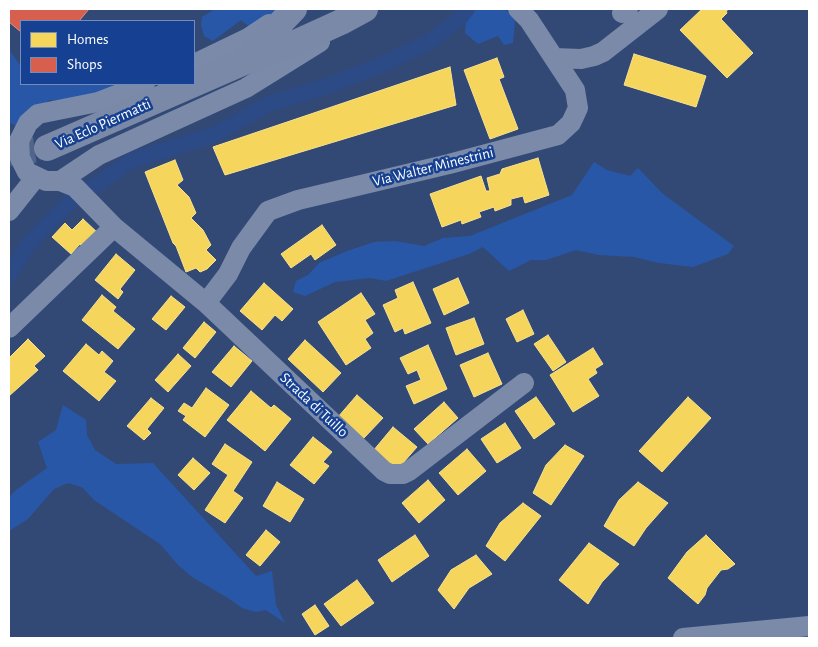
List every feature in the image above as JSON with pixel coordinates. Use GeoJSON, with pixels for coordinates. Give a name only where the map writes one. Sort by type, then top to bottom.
{"type":"FeatureCollection","features":[{"type":"Feature","properties":{"kind":"main road","name":"Via Eclo Piermatti"},"geometry":{"type":"LineString","coordinates":[[242,63],[293,9]]}},
{"type":"Feature","properties":{"kind":"main road","name":"Via Eclo Piermatti"},"geometry":{"type":"LineString","coordinates":[[195,83],[286,47],[365,9]]}},
{"type":"Feature","properties":{"kind":"main road","name":"Via Eclo Piermatti"},"geometry":{"type":"LineString","coordinates":[[46,148],[191,85]]}},
{"type":"Feature","properties":{"kind":"street"},"geometry":{"type":"LineString","coordinates":[[195,64],[248,38],[293,9]]}},
{"type":"Feature","properties":{"kind":"street","name":"Via Walter Minestrini"},"geometry":{"type":"LineString","coordinates":[[206,303],[228,274],[241,248],[268,211],[298,200],[449,164],[558,135],[571,123],[578,108],[576,90],[529,20],[518,9]]}},
{"type":"Feature","properties":{"kind":"street"},"geometry":{"type":"LineString","coordinates":[[554,58],[581,60],[603,52],[658,9]]}},
{"type":"Feature","properties":{"kind":"street"},"geometry":{"type":"LineString","coordinates":[[60,181],[99,154],[246,88],[321,41],[341,22]]}},
{"type":"Feature","properties":{"kind":"street"},"geometry":{"type":"LineString","coordinates":[[9,211],[36,177],[28,172],[20,158],[19,141],[28,123],[38,114],[98,102],[142,85]]}},
{"type":"Feature","properties":{"kind":"street"},"geometry":{"type":"LineString","coordinates":[[9,140],[25,129]]}},
{"type":"Feature","properties":{"kind":"street","name":"Strada di Tuillo"},"geometry":{"type":"LineString","coordinates":[[95,206],[86,184],[89,167],[99,154]]}},
{"type":"Feature","properties":{"kind":"street","name":"Strada di Tuillo"},"geometry":{"type":"LineString","coordinates":[[36,177],[46,181],[60,181],[75,187],[114,227],[206,303],[384,471],[390,474],[403,474],[409,470],[524,383]]}},
{"type":"Feature","properties":{"kind":"street"},"geometry":{"type":"LineString","coordinates":[[9,328],[114,227]]}},
{"type":"Feature","properties":{"kind":"street"},"geometry":{"type":"LineString","coordinates":[[683,638],[728,636],[809,626]]}},
{"type":"Feature","properties":{"kind":"shaded area"},"geometry":{"type":"Polygon","coordinates":[[[215,9],[277,9],[267,19],[252,29],[241,20],[213,41],[204,36],[201,25],[202,17],[215,9]]]}},
{"type":"Feature","properties":{"kind":"shaded area"},"geometry":{"type":"Polygon","coordinates":[[[467,9],[505,9],[515,20],[513,43],[504,45],[498,36],[478,44],[465,33],[467,9]]]}},
{"type":"Feature","properties":{"kind":"shaded area"},"geometry":{"type":"Polygon","coordinates":[[[9,50],[20,65],[20,85],[126,85],[66,102],[49,100],[18,127],[9,122],[9,50]]]}},
{"type":"Feature","properties":{"kind":"shaded area"},"geometry":{"type":"Polygon","coordinates":[[[594,162],[607,170],[630,176],[638,168],[663,194],[734,246],[728,254],[693,267],[659,263],[634,257],[599,255],[576,250],[546,260],[531,260],[509,271],[483,247],[469,254],[386,281],[370,278],[335,282],[305,296],[293,292],[296,281],[308,275],[319,263],[347,251],[374,242],[395,241],[424,246],[443,238],[470,236],[572,195],[594,162]]]}},
{"type":"Feature","properties":{"kind":"shaded area"},"geometry":{"type":"Polygon","coordinates":[[[63,405],[86,420],[87,435],[95,450],[116,464],[153,463],[256,576],[272,571],[276,605],[285,623],[266,610],[256,612],[242,608],[192,577],[178,565],[160,544],[94,500],[83,488],[78,486],[68,483],[54,489],[28,519],[9,531],[9,497],[47,468],[38,442],[56,430],[63,405]]]}},
{"type":"Feature","properties":{"kind":"building: Homes"},"geometry":{"type":"Polygon","coordinates":[[[702,9],[729,9],[721,19],[753,53],[727,78],[680,30],[702,9]]]}},
{"type":"Feature","properties":{"kind":"building: Homes"},"geometry":{"type":"Polygon","coordinates":[[[634,54],[706,76],[696,107],[624,85],[634,54]]]}},
{"type":"Feature","properties":{"kind":"building: Homes"},"geometry":{"type":"Polygon","coordinates":[[[497,58],[504,77],[499,79],[518,129],[490,139],[464,70],[497,58]]]}},
{"type":"Feature","properties":{"kind":"building: Homes"},"geometry":{"type":"Polygon","coordinates":[[[450,67],[456,105],[225,175],[213,147],[450,67]]]}},
{"type":"Feature","properties":{"kind":"building: Homes"},"geometry":{"type":"Polygon","coordinates":[[[538,158],[549,195],[525,203],[523,196],[511,199],[511,205],[495,211],[494,207],[479,212],[481,217],[462,224],[461,220],[442,227],[430,194],[481,176],[486,191],[490,191],[487,178],[500,174],[502,169],[538,158]]]}},
{"type":"Feature","properties":{"kind":"building: Homes"},"geometry":{"type":"Polygon","coordinates":[[[175,160],[183,180],[177,185],[189,197],[196,213],[191,218],[203,230],[211,245],[206,250],[216,260],[207,269],[200,272],[196,268],[186,272],[145,172],[175,160]]]}},
{"type":"Feature","properties":{"kind":"building: Homes"},"geometry":{"type":"Polygon","coordinates":[[[83,219],[99,234],[85,249],[80,244],[71,254],[52,237],[65,223],[72,230],[83,219]]]}},
{"type":"Feature","properties":{"kind":"building: Homes"},"geometry":{"type":"Polygon","coordinates":[[[322,225],[336,245],[315,260],[311,254],[291,268],[281,254],[322,225]]]}},
{"type":"Feature","properties":{"kind":"building: Homes"},"geometry":{"type":"Polygon","coordinates":[[[116,254],[135,270],[120,289],[123,292],[118,299],[95,280],[116,254]]]}},
{"type":"Feature","properties":{"kind":"building: Homes"},"geometry":{"type":"Polygon","coordinates":[[[458,278],[469,303],[444,315],[433,289],[458,278]]]}},
{"type":"Feature","properties":{"kind":"building: Homes"},"geometry":{"type":"Polygon","coordinates":[[[413,282],[431,323],[405,334],[403,328],[395,332],[383,305],[398,298],[395,290],[413,282]]]}},
{"type":"Feature","properties":{"kind":"building: Homes"},"geometry":{"type":"Polygon","coordinates":[[[264,283],[293,309],[282,321],[275,315],[262,330],[240,311],[264,283]]]}},
{"type":"Feature","properties":{"kind":"building: Homes"},"geometry":{"type":"Polygon","coordinates":[[[361,293],[375,314],[365,320],[373,333],[365,339],[371,348],[346,365],[318,322],[361,293]]]}},
{"type":"Feature","properties":{"kind":"building: Homes"},"geometry":{"type":"Polygon","coordinates":[[[102,295],[116,307],[113,311],[135,329],[118,349],[82,320],[102,295]]]}},
{"type":"Feature","properties":{"kind":"building: Homes"},"geometry":{"type":"Polygon","coordinates":[[[171,296],[185,307],[166,330],[152,319],[171,296]]]}},
{"type":"Feature","properties":{"kind":"building: Homes"},"geometry":{"type":"Polygon","coordinates":[[[523,310],[534,334],[517,342],[506,319],[523,310]]]}},
{"type":"Feature","properties":{"kind":"building: Homes"},"geometry":{"type":"Polygon","coordinates":[[[474,318],[484,344],[456,355],[446,328],[474,318]]]}},
{"type":"Feature","properties":{"kind":"building: Homes"},"geometry":{"type":"Polygon","coordinates":[[[204,322],[216,332],[195,358],[183,348],[204,322]]]}},
{"type":"Feature","properties":{"kind":"building: Homes"},"geometry":{"type":"Polygon","coordinates":[[[548,335],[566,362],[553,371],[534,344],[548,335]]]}},
{"type":"Feature","properties":{"kind":"building: Homes"},"geometry":{"type":"Polygon","coordinates":[[[28,339],[45,356],[34,366],[38,370],[9,396],[9,358],[28,339]]]}},
{"type":"Feature","properties":{"kind":"building: Homes"},"geometry":{"type":"Polygon","coordinates":[[[305,340],[341,373],[323,392],[288,359],[305,340]]]}},
{"type":"Feature","properties":{"kind":"building: Homes"},"geometry":{"type":"Polygon","coordinates":[[[86,344],[99,355],[102,351],[113,361],[104,372],[116,381],[99,401],[63,371],[86,344]]]}},
{"type":"Feature","properties":{"kind":"building: Homes"},"geometry":{"type":"Polygon","coordinates":[[[428,345],[447,389],[414,404],[406,386],[421,380],[417,370],[408,374],[400,358],[428,345]]]}},
{"type":"Feature","properties":{"kind":"building: Homes"},"geometry":{"type":"Polygon","coordinates":[[[234,346],[252,361],[231,387],[212,372],[234,346]]]}},
{"type":"Feature","properties":{"kind":"building: Homes"},"geometry":{"type":"Polygon","coordinates":[[[593,348],[603,364],[595,369],[597,373],[588,379],[599,396],[573,412],[550,375],[593,348]]]}},
{"type":"Feature","properties":{"kind":"building: Homes"},"geometry":{"type":"Polygon","coordinates":[[[488,353],[502,384],[474,397],[460,365],[488,353]]]}},
{"type":"Feature","properties":{"kind":"building: Homes"},"geometry":{"type":"Polygon","coordinates":[[[178,354],[191,366],[168,392],[155,380],[178,354]]]}},
{"type":"Feature","properties":{"kind":"building: Homes"},"geometry":{"type":"Polygon","coordinates":[[[206,388],[229,405],[205,437],[183,420],[186,416],[178,411],[184,403],[192,408],[206,388]]]}},
{"type":"Feature","properties":{"kind":"building: Homes"},"geometry":{"type":"Polygon","coordinates":[[[251,391],[271,408],[274,405],[291,419],[265,451],[227,420],[251,391]]]}},
{"type":"Feature","properties":{"kind":"building: Homes"},"geometry":{"type":"Polygon","coordinates":[[[357,395],[383,418],[363,439],[338,417],[357,395]]]}},
{"type":"Feature","properties":{"kind":"building: Homes"},"geometry":{"type":"Polygon","coordinates":[[[536,397],[555,424],[534,439],[515,411],[536,397]]]}},
{"type":"Feature","properties":{"kind":"building: Homes"},"geometry":{"type":"Polygon","coordinates":[[[688,397],[711,418],[662,472],[639,451],[688,397]]]}},
{"type":"Feature","properties":{"kind":"building: Homes"},"geometry":{"type":"Polygon","coordinates":[[[151,398],[164,408],[147,429],[151,433],[144,440],[127,426],[151,398]]]}},
{"type":"Feature","properties":{"kind":"building: Homes"},"geometry":{"type":"Polygon","coordinates":[[[444,402],[458,418],[428,444],[414,429],[444,402]]]}},
{"type":"Feature","properties":{"kind":"building: Homes"},"geometry":{"type":"Polygon","coordinates":[[[505,423],[521,448],[497,463],[481,439],[505,423]]]}},
{"type":"Feature","properties":{"kind":"building: Homes"},"geometry":{"type":"Polygon","coordinates":[[[393,427],[417,447],[396,471],[373,451],[393,427]]]}},
{"type":"Feature","properties":{"kind":"building: Homes"},"geometry":{"type":"Polygon","coordinates":[[[313,437],[332,452],[323,462],[329,466],[314,484],[290,465],[313,437]]]}},
{"type":"Feature","properties":{"kind":"building: Homes"},"geometry":{"type":"Polygon","coordinates":[[[225,444],[252,462],[233,491],[243,498],[225,523],[205,510],[228,475],[212,464],[225,444]]]}},
{"type":"Feature","properties":{"kind":"building: Homes"},"geometry":{"type":"Polygon","coordinates":[[[565,445],[584,456],[551,505],[533,493],[546,465],[565,445]]]}},
{"type":"Feature","properties":{"kind":"building: Homes"},"geometry":{"type":"Polygon","coordinates":[[[467,449],[486,471],[458,495],[439,473],[467,449]]]}},
{"type":"Feature","properties":{"kind":"building: Homes"},"geometry":{"type":"Polygon","coordinates":[[[193,458],[210,473],[194,490],[178,475],[193,458]]]}},
{"type":"Feature","properties":{"kind":"building: Homes"},"geometry":{"type":"Polygon","coordinates":[[[428,480],[445,500],[419,523],[402,503],[428,480]]]}},
{"type":"Feature","properties":{"kind":"building: Homes"},"geometry":{"type":"Polygon","coordinates":[[[277,482],[304,499],[290,522],[263,506],[277,482]]]}},
{"type":"Feature","properties":{"kind":"building: Homes"},"geometry":{"type":"Polygon","coordinates":[[[638,482],[668,503],[646,528],[634,546],[604,526],[619,500],[638,482]]]}},
{"type":"Feature","properties":{"kind":"building: Homes"},"geometry":{"type":"Polygon","coordinates":[[[523,503],[541,516],[505,561],[486,546],[500,523],[523,503]]]}},
{"type":"Feature","properties":{"kind":"building: Homes"},"geometry":{"type":"Polygon","coordinates":[[[266,530],[280,542],[260,566],[246,555],[266,530]]]}},
{"type":"Feature","properties":{"kind":"building: Homes"},"geometry":{"type":"Polygon","coordinates":[[[415,535],[429,556],[392,582],[378,560],[415,535]]]}},
{"type":"Feature","properties":{"kind":"building: Homes"},"geometry":{"type":"Polygon","coordinates":[[[706,535],[735,564],[728,569],[721,570],[707,588],[705,595],[698,604],[668,578],[687,552],[706,535]]]}},
{"type":"Feature","properties":{"kind":"building: Homes"},"geometry":{"type":"Polygon","coordinates":[[[589,543],[619,564],[602,582],[588,604],[559,580],[589,543]]]}},
{"type":"Feature","properties":{"kind":"building: Homes"},"geometry":{"type":"Polygon","coordinates":[[[476,555],[492,574],[469,588],[454,609],[438,590],[451,570],[476,555]]]}},
{"type":"Feature","properties":{"kind":"building: Homes"},"geometry":{"type":"Polygon","coordinates":[[[357,580],[374,603],[341,626],[324,604],[357,580]]]}},
{"type":"Feature","properties":{"kind":"building: Homes"},"geometry":{"type":"Polygon","coordinates":[[[315,605],[329,626],[315,635],[302,614],[315,605]]]}},
{"type":"Feature","properties":{"kind":"building: Shops"},"geometry":{"type":"Polygon","coordinates":[[[9,9],[89,9],[80,20],[20,20],[20,31],[9,22],[9,9]]]}},
{"type":"Feature","properties":{"kind":"waterway"},"geometry":{"type":"LineString","coordinates":[[90,189],[131,161],[213,135],[269,104],[327,86],[379,66],[429,42],[459,19],[467,9]]}},
{"type":"Feature","properties":{"kind":"waterway"},"geometry":{"type":"LineString","coordinates":[[9,275],[28,245],[75,199]]}},
{"type":"Feature","properties":{"kind":"tunnel"},"geometry":{"type":"LineString","coordinates":[[9,153],[47,148]]}}]}
